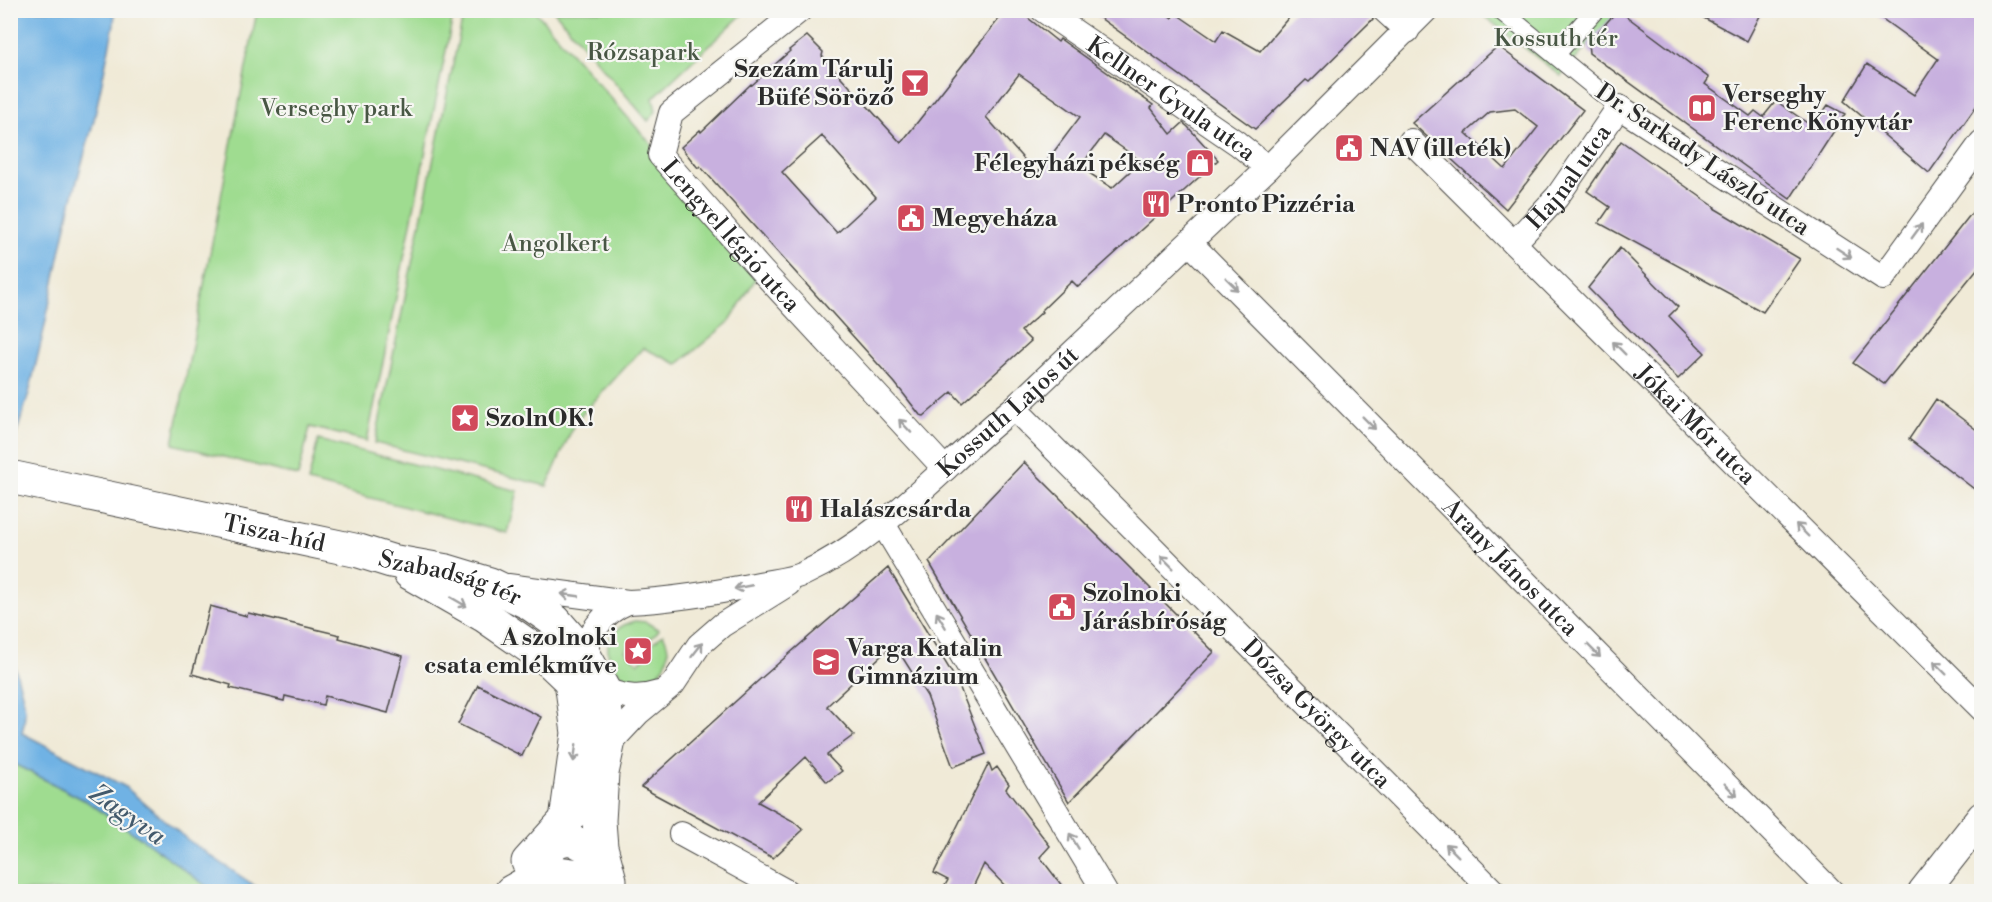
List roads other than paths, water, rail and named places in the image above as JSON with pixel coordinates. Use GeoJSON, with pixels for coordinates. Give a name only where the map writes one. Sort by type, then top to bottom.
{"type":"FeatureCollection","features":[{"type":"Feature","properties":{"kind":"main road","name":"Tisza-híd"},"geometry":{"type":"LineString","coordinates":[[10,477],[359,551],[391,561]]}},
{"type":"Feature","properties":{"kind":"main road","name":"Szabadság tér"},"geometry":{"type":"LineString","coordinates":[[391,561],[447,571],[490,584],[529,603],[555,621],[577,667],[603,690],[608,745]]}},
{"type":"Feature","properties":{"kind":"main road","name":"Szabadság tér"},"geometry":{"type":"LineString","coordinates":[[391,561],[484,616],[550,661],[577,667]]}},
{"type":"Feature","properties":{"kind":"main road"},"geometry":{"type":"LineString","coordinates":[[568,820],[578,733],[577,667]]}},
{"type":"Feature","properties":{"kind":"main road"},"geometry":{"type":"LineString","coordinates":[[509,891],[528,862],[568,820],[588,789],[608,745]]}},
{"type":"Feature","properties":{"kind":"main road"},"geometry":{"type":"LineString","coordinates":[[608,745],[602,773],[599,821],[601,847],[615,886]]}},
{"type":"Feature","properties":{"kind":"main road"},"geometry":{"type":"LineString","coordinates":[[509,891],[539,876],[558,873],[615,886]]}},
{"type":"Feature","properties":{"kind":"street","name":"Lengyel légió utca"},"geometry":{"type":"LineString","coordinates":[[800,10],[671,112],[660,156],[761,270],[945,469]]}},
{"type":"Feature","properties":{"kind":"street","name":"Kellner Gyula utca"},"geometry":{"type":"LineString","coordinates":[[1043,10],[1237,143],[1268,168]]}},
{"type":"Feature","properties":{"kind":"street"},"geometry":{"type":"LineString","coordinates":[[1384,10],[1407,31]]}},
{"type":"Feature","properties":{"kind":"street","name":"Kossuth Lajos út"},"geometry":{"type":"LineString","coordinates":[[490,584],[628,602],[711,594],[800,576],[837,557],[884,524],[1014,408],[1268,168],[1426,10]]}},
{"type":"Feature","properties":{"kind":"street","name":"Dr. Sarkady László utca"},"geometry":{"type":"LineString","coordinates":[[1500,10],[1619,107],[1882,278],[1982,142]]}},
{"type":"Feature","properties":{"kind":"street"},"geometry":{"type":"LineString","coordinates":[[1556,54],[1595,10]]}},
{"type":"Feature","properties":{"kind":"street","name":"Hajnal utca"},"geometry":{"type":"LineString","coordinates":[[1514,243],[1557,197],[1619,107]]}},
{"type":"Feature","properties":{"kind":"street","name":"Jókai Mór utca"},"geometry":{"type":"LineString","coordinates":[[1411,141],[1982,709]]}},
{"type":"Feature","properties":{"kind":"street","name":"Arany János utca"},"geometry":{"type":"LineString","coordinates":[[1190,243],[1832,891]]}},
{"type":"Feature","properties":{"kind":"street","name":"Dózsa György utca"},"geometry":{"type":"LineString","coordinates":[[1014,408],[1494,891]]}},
{"type":"Feature","properties":{"kind":"street"},"geometry":{"type":"LineString","coordinates":[[884,524],[1105,891]]}},
{"type":"Feature","properties":{"kind":"street"},"geometry":{"type":"LineString","coordinates":[[608,745],[660,693],[673,684],[699,645],[722,625],[800,576]]}},
{"type":"Feature","properties":{"kind":"street"},"geometry":{"type":"LineString","coordinates":[[577,667],[602,618],[613,608],[628,602]]}},
{"type":"Feature","properties":{"kind":"street"},"geometry":{"type":"LineString","coordinates":[[603,690],[627,698],[644,698],[660,693]]}},
{"type":"Feature","properties":{"kind":"street"},"geometry":{"type":"LineString","coordinates":[[1923,891],[1982,817]]}},
{"type":"Feature","properties":{"kind":"street"},"geometry":{"type":"LineString","coordinates":[[568,820],[576,856],[615,886]]}},
{"type":"Feature","properties":{"kind":"street"},"geometry":{"type":"LineString","coordinates":[[681,834],[787,891]]}},
{"type":"Feature","properties":{"kind":"water"},"geometry":{"type":"Polygon","coordinates":[[[11,10],[115,11],[94,120],[70,206],[29,393],[11,451],[11,10]]]}},
{"type":"Feature","properties":{"kind":"water","name":"Zagyva"},"geometry":{"type":"Polygon","coordinates":[[[10,643],[24,702],[25,716],[22,733],[124,786],[188,840],[262,891],[213,891],[86,801],[11,762],[10,643]]]}},
{"type":"Feature","properties":{"kind":"place","name":"Szezám Tárulj Büfé Söröző"},"geometry":{"type":"Point","coordinates":[915,83]}},
{"type":"Feature","properties":{"kind":"place","name":"Verseghy Ferenc Könyvtár"},"geometry":{"type":"Point","coordinates":[1702,108]}},
{"type":"Feature","properties":{"kind":"place","name":"NAV (illeték)"},"geometry":{"type":"Point","coordinates":[1349,148]}},
{"type":"Feature","properties":{"kind":"place","name":"Félegyházi pékség"},"geometry":{"type":"Point","coordinates":[1200,163]}},
{"type":"Feature","properties":{"kind":"place","name":"Pronto Pizzéria"},"geometry":{"type":"Point","coordinates":[1156,204]}},
{"type":"Feature","properties":{"kind":"place","name":"Megyeháza"},"geometry":{"type":"Point","coordinates":[911,218]}},
{"type":"Feature","properties":{"kind":"place","name":"SzolnOK!"},"geometry":{"type":"Point","coordinates":[465,418]}},
{"type":"Feature","properties":{"kind":"place","name":"Halászcsárda"},"geometry":{"type":"Point","coordinates":[799,509]}},
{"type":"Feature","properties":{"kind":"place","name":"Szolnoki Járásbíróság"},"geometry":{"type":"Point","coordinates":[1062,607]}},
{"type":"Feature","properties":{"kind":"place","name":"A szolnoki csata emlékműve"},"geometry":{"type":"Point","coordinates":[638,651]}},
{"type":"Feature","properties":{"kind":"place","name":"Varga Katalin Gimnázium"},"geometry":{"type":"Point","coordinates":[826,662]}},
{"type":"Feature","properties":{"kind":"park label","name":"Kossuth tér"},"geometry":{"type":"Point","coordinates":[1556,38]}},
{"type":"Feature","properties":{"kind":"park label","name":"Rózsapark"},"geometry":{"type":"Point","coordinates":[643,52]}},
{"type":"Feature","properties":{"kind":"park label","name":"Verseghy park"},"geometry":{"type":"Point","coordinates":[336,108]}},
{"type":"Feature","properties":{"kind":"park label","name":"Angolkert"},"geometry":{"type":"Point","coordinates":[556,243]}}]}
